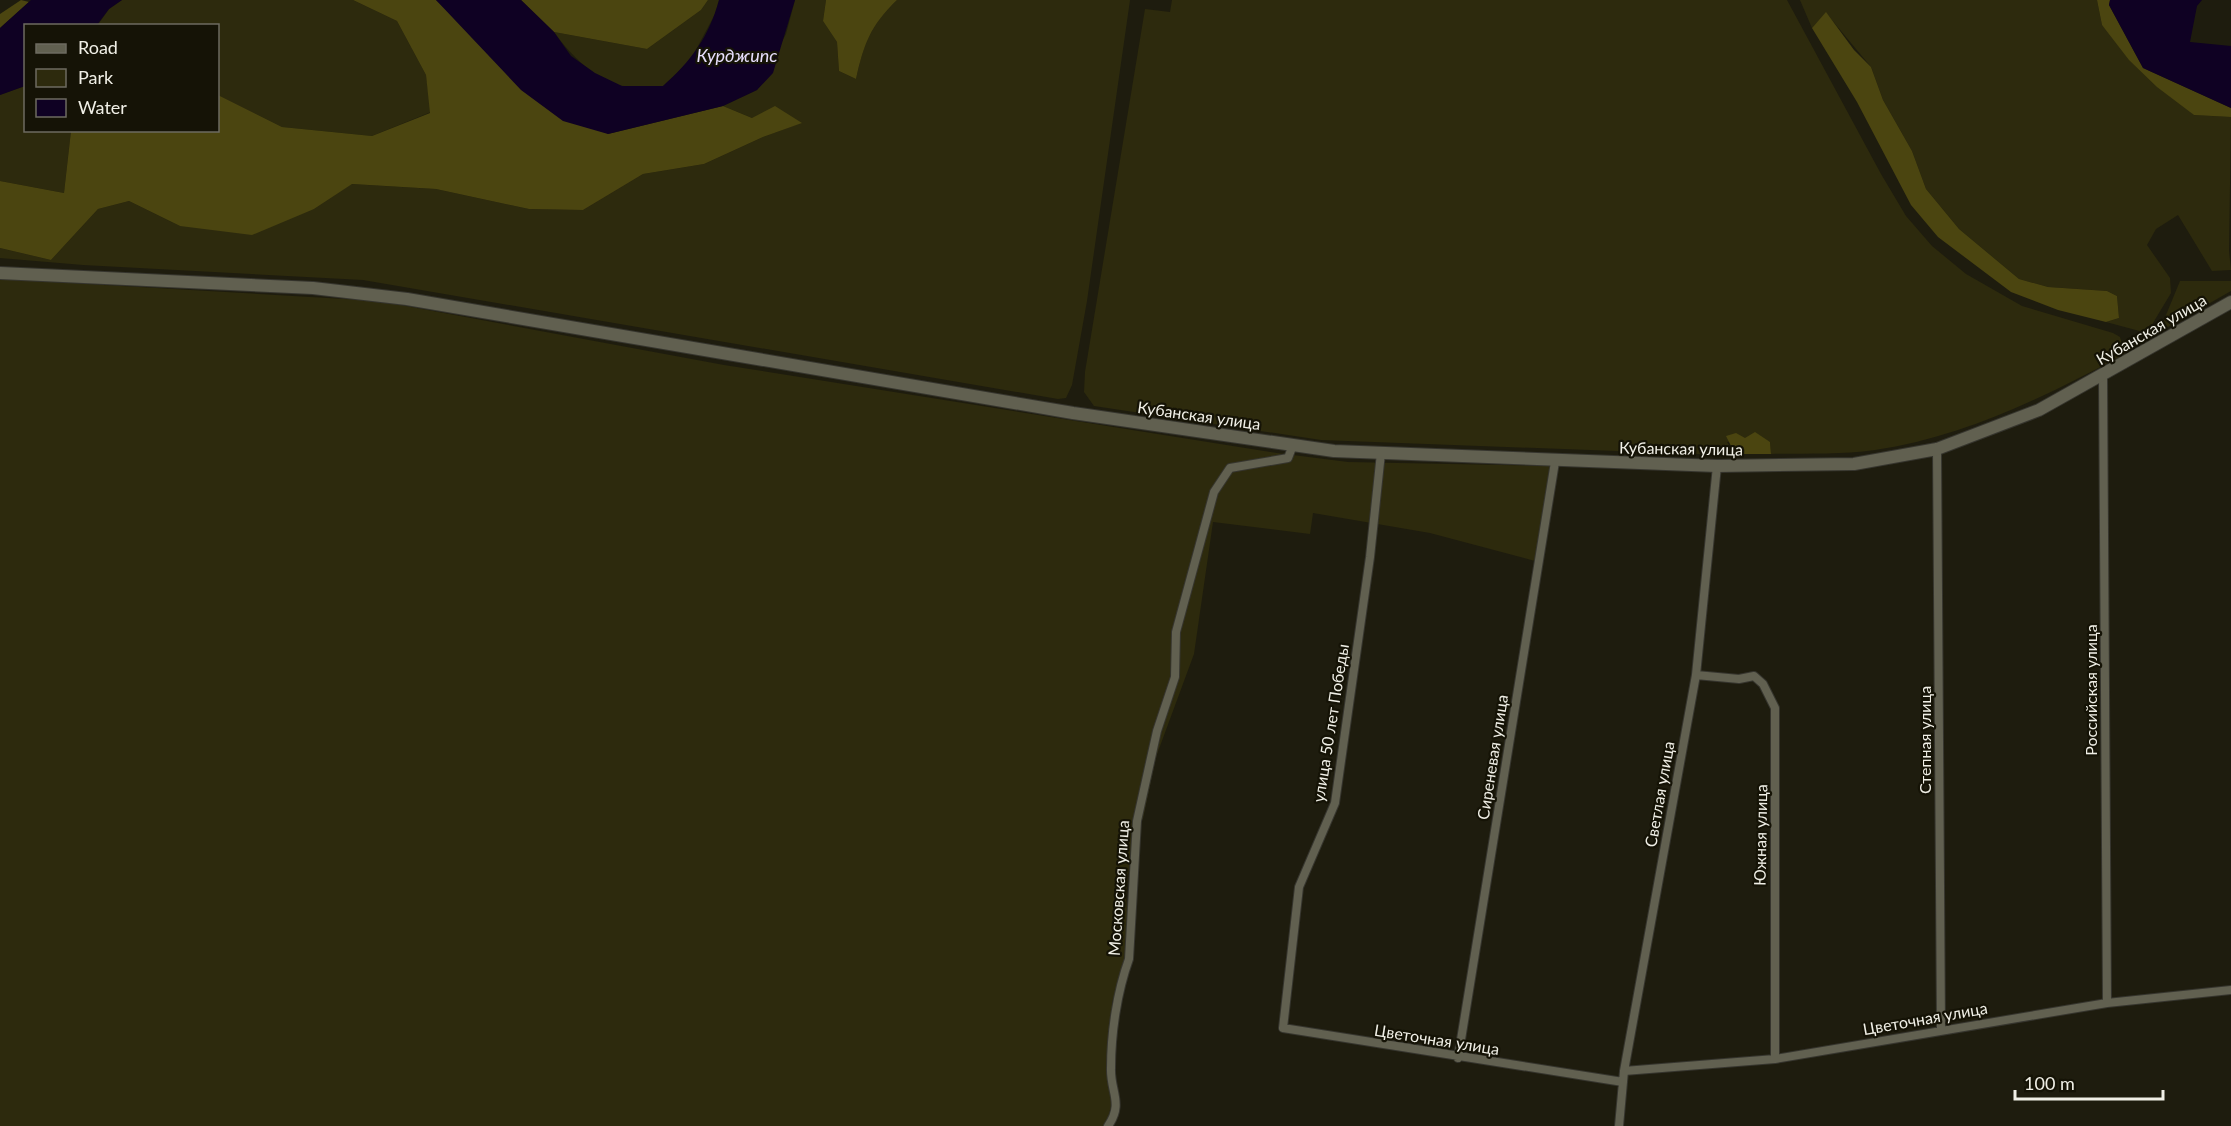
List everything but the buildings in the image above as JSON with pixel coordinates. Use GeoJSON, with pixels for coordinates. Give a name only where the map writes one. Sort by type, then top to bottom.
{"type":"FeatureCollection","features":[{"type":"Feature","properties":{"kind":"main road","name":"Кубанская улица"},"geometry":{"type":"LineString","coordinates":[[0,273],[313,288],[407,299],[1096,416],[1334,451],[1555,462],[1717,466],[1854,464],[1937,449],[2039,410],[2231,302]]}},
{"type":"Feature","properties":{"kind":"street","name":"Российская улица"},"geometry":{"type":"LineString","coordinates":[[2103,376],[2107,1003]]}},
{"type":"Feature","properties":{"kind":"street","name":"Московская улица"},"geometry":{"type":"LineString","coordinates":[[1108,1126],[1114,1118],[1117,1100],[1111,1070],[1122,980],[1129,959],[1137,821],[1157,731],[1175,677],[1176,632],[1214,492],[1230,468],[1288,458],[1293,445]]}},
{"type":"Feature","properties":{"kind":"street","name":"Степная улица"},"geometry":{"type":"LineString","coordinates":[[1937,449],[1941,1030]]}},
{"type":"Feature","properties":{"kind":"street","name":"улица 50 лет Победы"},"geometry":{"type":"LineString","coordinates":[[1282,1028],[1299,887],[1335,803],[1370,557],[1381,453]]}},
{"type":"Feature","properties":{"kind":"street","name":"Сиреневая улица"},"geometry":{"type":"LineString","coordinates":[[1458,1058],[1555,462]]}},
{"type":"Feature","properties":{"kind":"street","name":"Светлая улица"},"geometry":{"type":"LineString","coordinates":[[1619,1126],[1624,1071],[1696,675],[1717,466]]}},
{"type":"Feature","properties":{"kind":"street","name":"Южная улица"},"geometry":{"type":"LineString","coordinates":[[1696,675],[1739,679],[1754,676],[1763,684],[1775,708],[1775,1059]]}},
{"type":"Feature","properties":{"kind":"street","name":"Цветочная улица"},"geometry":{"type":"LineString","coordinates":[[1624,1071],[1775,1059],[2107,1003],[2231,990]]}},
{"type":"Feature","properties":{"kind":"street","name":"Цветочная улица"},"geometry":{"type":"LineString","coordinates":[[1282,1028],[1458,1058],[1623,1082]]}},
{"type":"Feature","properties":{"kind":"green space"},"geometry":{"type":"Polygon","coordinates":[[[122,0],[353,0],[397,21],[426,75],[431,112],[372,136],[282,127],[219,96],[219,24],[98,24],[109,9],[122,0]]]}},
{"type":"Feature","properties":{"kind":"green space"},"geometry":{"type":"Polygon","coordinates":[[[708,0],[719,0],[715,14],[690,61],[663,86],[629,87],[614,84],[584,66],[554,32],[647,49],[701,10],[708,0]]]}},
{"type":"Feature","properties":{"kind":"green space"},"geometry":{"type":"Polygon","coordinates":[[[795,0],[826,0],[823,21],[837,42],[839,71],[856,79],[869,36],[880,18],[897,0],[1130,0],[1087,301],[1072,385],[1066,398],[1058,399],[363,280],[83,265],[0,258],[0,248],[51,260],[98,209],[129,201],[180,226],[314,209],[351,184],[436,189],[529,209],[583,210],[643,174],[704,164],[763,137],[801,123],[752,118],[723,106],[757,90],[786,34],[795,0]]]}},
{"type":"Feature","properties":{"kind":"green space"},"geometry":{"type":"Polygon","coordinates":[[[1172,0],[1787,0],[1881,174],[1906,216],[1932,246],[1966,274],[2022,306],[2113,333],[2120,337],[2125,354],[2065,385],[1973,425],[1908,444],[1849,453],[1771,454],[1770,442],[1745,438],[1727,442],[1735,454],[1321,440],[1094,406],[1084,392],[1085,372],[1145,9],[1170,12],[1172,0]]]}},
{"type":"Feature","properties":{"kind":"green space"},"geometry":{"type":"Polygon","coordinates":[[[1800,0],[2097,0],[2102,25],[2194,115],[2231,117],[2229,251],[2231,270],[2212,271],[2178,215],[2156,229],[2147,245],[2170,278],[2171,293],[2147,333],[2106,322],[2119,318],[2117,296],[2107,291],[2048,287],[2019,279],[1959,229],[1926,189],[1912,151],[1883,100],[1871,67],[1826,13],[1812,28],[1800,0]]]}},
{"type":"Feature","properties":{"kind":"green space"},"geometry":{"type":"Polygon","coordinates":[[[24,86],[24,132],[71,132],[64,193],[0,181],[0,95],[24,86]]]}},
{"type":"Feature","properties":{"kind":"green space"},"geometry":{"type":"Polygon","coordinates":[[[0,279],[379,301],[724,365],[1277,453],[1348,462],[1551,466],[1535,561],[1430,533],[1313,513],[1310,534],[1213,522],[1194,654],[1156,757],[1143,819],[1134,821],[1126,895],[1128,920],[1126,962],[1112,1002],[1113,1098],[1106,1126],[0,1126],[0,279]]]}},
{"type":"Feature","properties":{"kind":"green space"},"geometry":{"type":"Polygon","coordinates":[[[2180,281],[2231,281],[2231,291],[2159,332],[2180,281]]]}},
{"type":"Feature","properties":{"kind":"shaded area"},"geometry":{"type":"Polygon","coordinates":[[[21,0],[29,2],[0,28],[0,14],[21,0]]]}},
{"type":"Feature","properties":{"kind":"shaded area"},"geometry":{"type":"Polygon","coordinates":[[[353,0],[436,0],[454,17],[608,134],[723,106],[752,118],[775,106],[802,123],[763,137],[704,164],[643,174],[583,210],[529,209],[436,189],[352,184],[314,209],[252,235],[180,226],[129,201],[98,209],[51,260],[0,248],[0,181],[64,193],[71,132],[219,132],[219,96],[282,127],[372,136],[430,113],[426,75],[397,21],[353,0]]]}},
{"type":"Feature","properties":{"kind":"shaded area"},"geometry":{"type":"Polygon","coordinates":[[[521,0],[708,0],[701,10],[647,49],[554,32],[521,0]]]}},
{"type":"Feature","properties":{"kind":"shaded area"},"geometry":{"type":"Polygon","coordinates":[[[826,0],[897,0],[880,18],[869,36],[856,79],[839,71],[837,42],[823,21],[826,0]]]}},
{"type":"Feature","properties":{"kind":"shaded area"},"geometry":{"type":"Polygon","coordinates":[[[2097,0],[2110,0],[2109,5],[2143,68],[2231,108],[2231,117],[2194,115],[2157,87],[2129,60],[2102,25],[2097,0]]]}},
{"type":"Feature","properties":{"kind":"shaded area"},"geometry":{"type":"Polygon","coordinates":[[[1826,12],[1854,50],[1871,67],[1883,100],[1912,151],[1926,189],[1959,229],[2019,279],[2048,287],[2107,291],[2117,296],[2119,318],[2106,322],[2058,310],[2011,292],[1938,237],[1911,205],[1857,102],[1812,28],[1826,12]]]}},
{"type":"Feature","properties":{"kind":"shaded area"},"geometry":{"type":"Polygon","coordinates":[[[1755,432],[1770,442],[1771,454],[1735,454],[1726,436],[1736,433],[1745,438],[1755,432]]]}},
{"type":"Feature","properties":{"kind":"water"},"geometry":{"type":"Polygon","coordinates":[[[31,0],[122,0],[109,9],[98,24],[24,24],[24,86],[0,95],[0,28],[31,0]]]}},
{"type":"Feature","properties":{"kind":"water","name":"Курджипс"},"geometry":{"type":"Polygon","coordinates":[[[436,0],[521,0],[554,32],[571,56],[595,73],[622,86],[663,86],[698,48],[710,26],[719,0],[795,0],[773,73],[757,90],[723,106],[608,134],[563,121],[521,90],[436,0]]]}},
{"type":"Feature","properties":{"kind":"water"},"geometry":{"type":"Polygon","coordinates":[[[2110,0],[2202,0],[2197,6],[2190,42],[2231,46],[2231,108],[2143,68],[2109,5],[2110,0]]]}}]}
